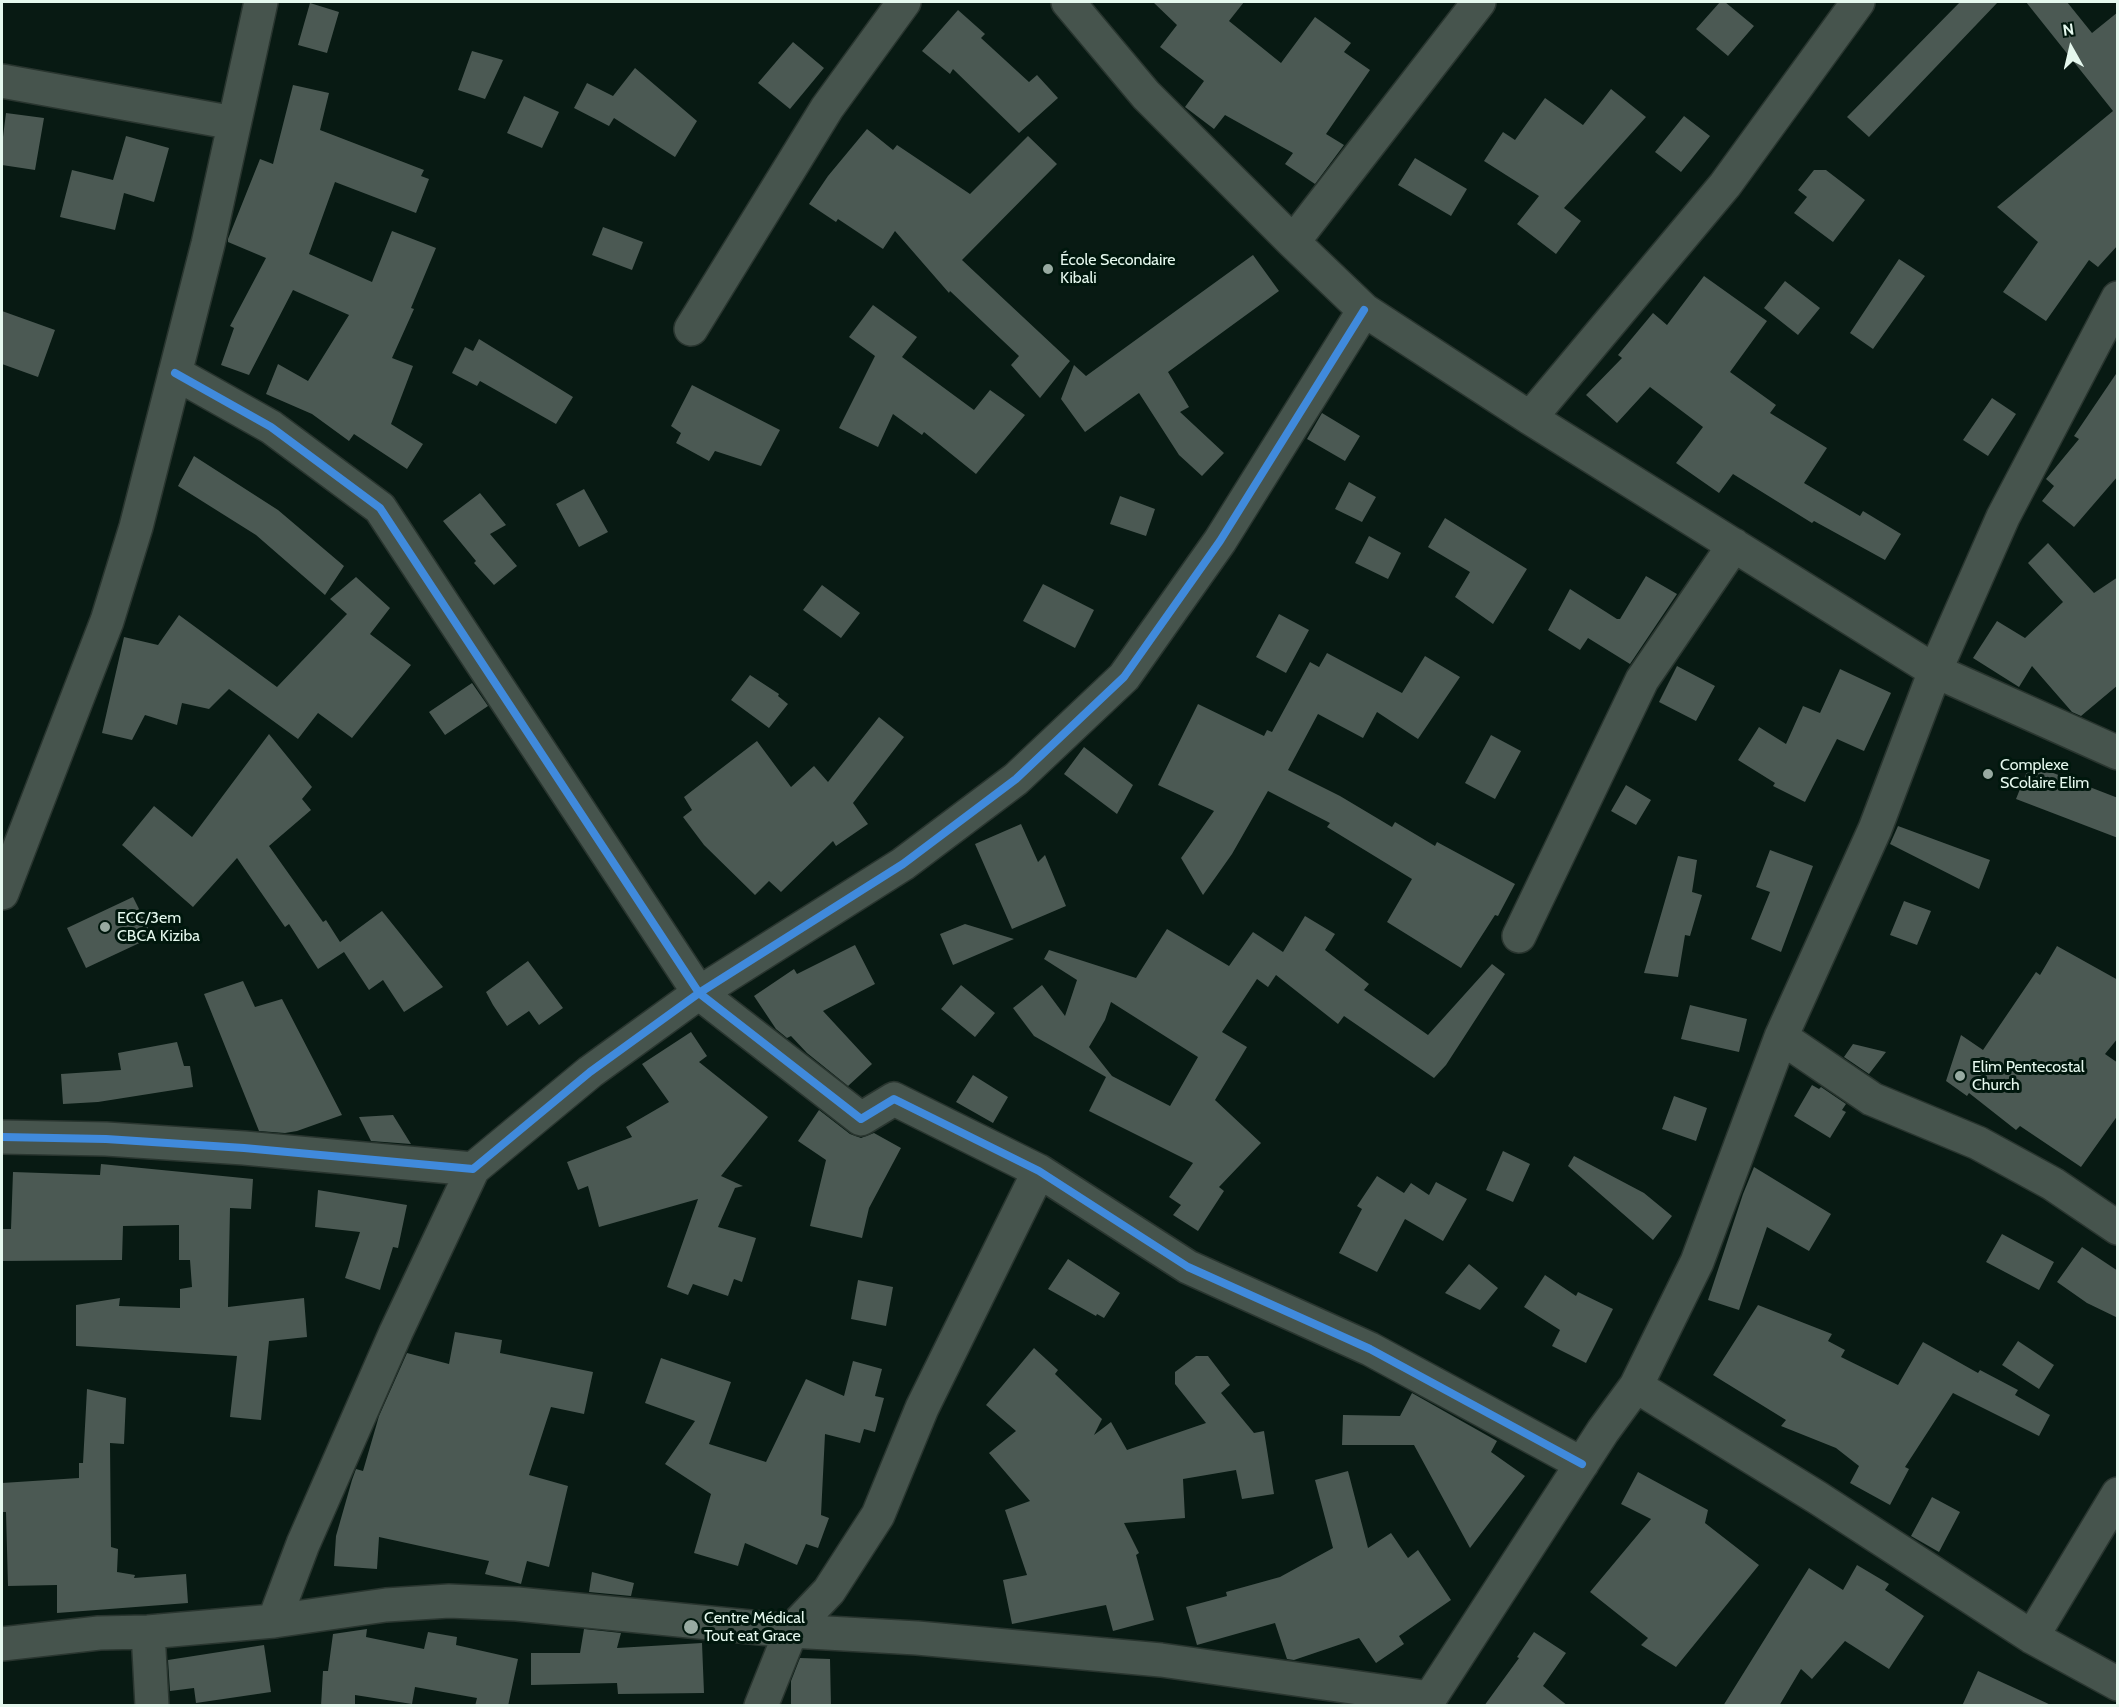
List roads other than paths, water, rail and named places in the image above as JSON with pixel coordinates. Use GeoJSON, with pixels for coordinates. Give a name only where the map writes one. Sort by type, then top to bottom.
{"type":"FeatureCollection","features":[{"type":"Feature","properties":{"kind":"street"},"geometry":{"type":"LineString","coordinates":[[2,893],[107,621],[136,527],[208,244],[261,2]]}},
{"type":"Feature","properties":{"kind":"street"},"geometry":{"type":"LineString","coordinates":[[691,329],[827,108],[904,2]]}},
{"type":"Feature","properties":{"kind":"street"},"geometry":{"type":"LineString","coordinates":[[1068,2],[1146,95],[1364,310],[1530,418],[1935,671],[2118,753]]}},
{"type":"Feature","properties":{"kind":"street"},"geometry":{"type":"LineString","coordinates":[[1293,242],[1479,2]]}},
{"type":"Feature","properties":{"kind":"street"},"geometry":{"type":"LineString","coordinates":[[1530,418],[1725,185],[1858,2]]}},
{"type":"Feature","properties":{"kind":"street"},"geometry":{"type":"LineString","coordinates":[[2,81],[234,123]]}},
{"type":"Feature","properties":{"kind":"street"},"geometry":{"type":"LineString","coordinates":[[2,1644],[99,1633],[148,1632],[274,1621],[386,1605],[449,1601],[518,1604],[791,1632],[917,1638],[1149,1659],[1429,1702],[1582,1464],[1636,1386],[1697,1262],[1781,1037],[1875,829],[1935,671],[2003,517],[2118,298]]}},
{"type":"Feature","properties":{"kind":"street"},"geometry":{"type":"LineString","coordinates":[[274,1621],[303,1544],[391,1343],[473,1169],[590,1072],[699,993],[903,864],[1016,779],[1124,677],[1220,541],[1364,310]]}},
{"type":"Feature","properties":{"kind":"street"},"geometry":{"type":"LineString","coordinates":[[175,373],[271,427],[380,508],[699,993],[861,1119],[894,1099],[1039,1171],[1188,1267],[1370,1349],[1582,1464]]}},
{"type":"Feature","properties":{"kind":"street"},"geometry":{"type":"LineString","coordinates":[[1519,936],[1642,680],[1734,545]]}},
{"type":"Feature","properties":{"kind":"street"},"geometry":{"type":"LineString","coordinates":[[1781,1037],[1872,1099],[1978,1143],[2054,1184],[2118,1228]]}},
{"type":"Feature","properties":{"kind":"street"},"geometry":{"type":"LineString","coordinates":[[2,1137],[106,1139],[244,1148],[473,1169]]}},
{"type":"Feature","properties":{"kind":"street"},"geometry":{"type":"LineString","coordinates":[[761,1706],[791,1632],[829,1591],[878,1515],[922,1408],[1039,1171]]}},
{"type":"Feature","properties":{"kind":"street"},"geometry":{"type":"LineString","coordinates":[[1636,1386],[1818,1498],[2032,1637],[2118,1684]]}},
{"type":"Feature","properties":{"kind":"street"},"geometry":{"type":"LineString","coordinates":[[2032,1637],[2118,1494]]}},
{"type":"Feature","properties":{"kind":"street"},"geometry":{"type":"LineString","coordinates":[[148,1632],[152,1706]]}},
{"type":"Feature","properties":{"kind":"place","name":"École Secondaire Kibali"},"geometry":{"type":"Point","coordinates":[1048,269]}},
{"type":"Feature","properties":{"kind":"place","name":"Complexe SColaire Elim"},"geometry":{"type":"Point","coordinates":[1988,774]}},
{"type":"Feature","properties":{"kind":"place","name":"ECC/3em CBCA Kiziba"},"geometry":{"type":"Point","coordinates":[105,927]}},
{"type":"Feature","properties":{"kind":"place","name":"Elim Pentecostal Church"},"geometry":{"type":"Point","coordinates":[1960,1076]}},
{"type":"Feature","properties":{"kind":"place","name":"Centre Médical Tout eat Grace"},"geometry":{"type":"Point","coordinates":[691,1627]}}]}
